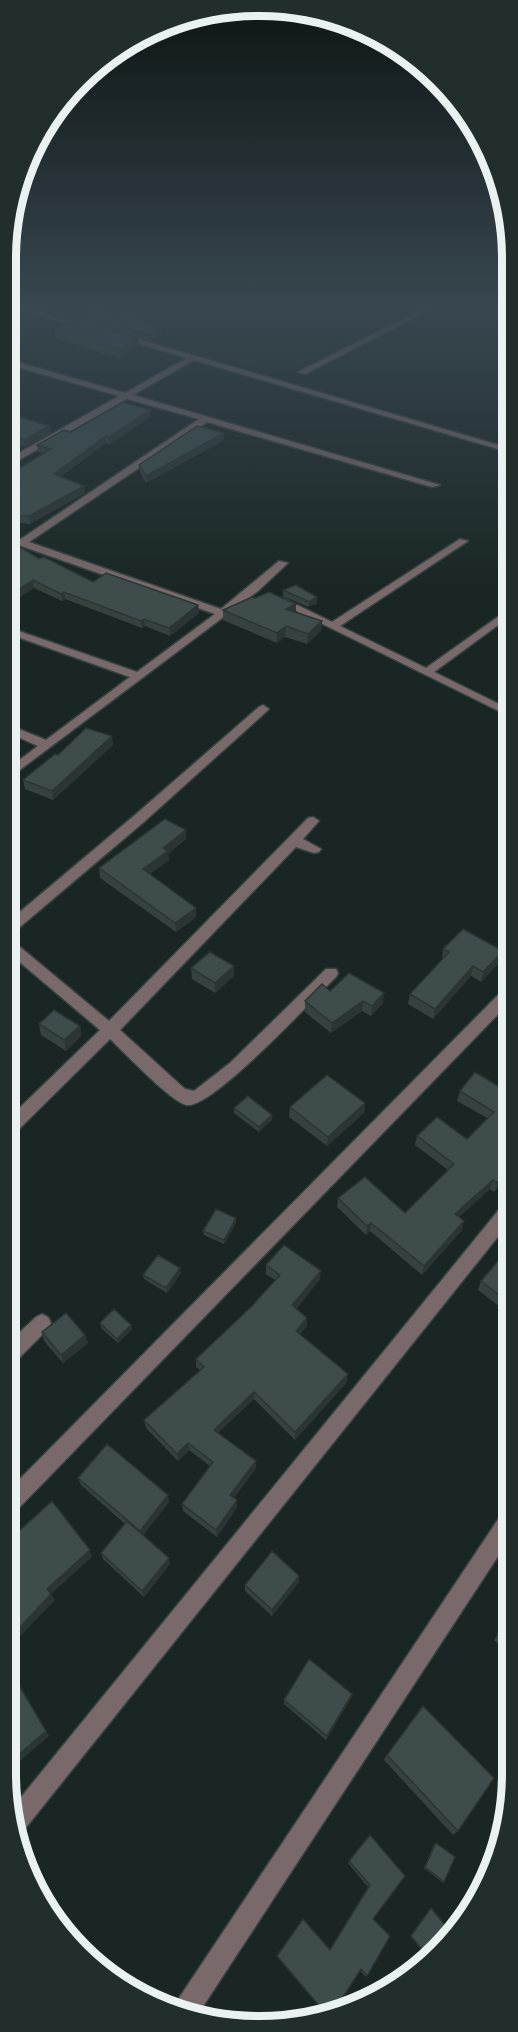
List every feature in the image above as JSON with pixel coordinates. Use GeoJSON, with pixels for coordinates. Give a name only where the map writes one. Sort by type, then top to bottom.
{"type":"FeatureCollection","features":[{"type":"Feature","properties":{"kind":"street"},"geometry":{"type":"LineString","coordinates":[[16,459],[117,402]]}},
{"type":"Feature","properties":{"kind":"street"},"geometry":{"type":"LineString","coordinates":[[145,402],[435,485]]}},
{"type":"Feature","properties":{"kind":"street"},"geometry":{"type":"LineString","coordinates":[[347,402],[501,447]]}},
{"type":"Feature","properties":{"kind":"street"},"geometry":{"type":"LineString","coordinates":[[22,543],[207,418]]}},
{"type":"Feature","properties":{"kind":"street"},"geometry":{"type":"LineString","coordinates":[[53,428],[64,431]]}},
{"type":"Feature","properties":{"kind":"street"},"geometry":{"type":"LineString","coordinates":[[16,541],[220,612]]}},
{"type":"Feature","properties":{"kind":"street"},"geometry":{"type":"LineString","coordinates":[[334,625],[463,541]]}},
{"type":"Feature","properties":{"kind":"street"},"geometry":{"type":"LineString","coordinates":[[16,769],[220,612],[254,589],[283,563]]}},
{"type":"Feature","properties":{"kind":"street"},"geometry":{"type":"LineString","coordinates":[[254,589],[334,625],[502,710]]}},
{"type":"Feature","properties":{"kind":"street"},"geometry":{"type":"LineString","coordinates":[[427,672],[502,617]]}},
{"type":"Feature","properties":{"kind":"street"},"geometry":{"type":"LineString","coordinates":[[16,633],[137,676]]}},
{"type":"Feature","properties":{"kind":"street"},"geometry":{"type":"LineString","coordinates":[[16,922],[140,818],[263,708]]}},
{"type":"Feature","properties":{"kind":"street"},"geometry":{"type":"LineString","coordinates":[[16,732],[46,745]]}},
{"type":"Feature","properties":{"kind":"street"},"geometry":{"type":"LineString","coordinates":[[16,1121],[110,1030],[313,821]]}},
{"type":"Feature","properties":{"kind":"street"},"geometry":{"type":"LineString","coordinates":[[294,841],[314,849]]}},
{"type":"Feature","properties":{"kind":"street"},"geometry":{"type":"LineString","coordinates":[[16,952],[110,1030],[179,1094],[188,1099],[198,1097],[235,1067],[331,974]]}},
{"type":"Feature","properties":{"kind":"street"},"geometry":{"type":"LineString","coordinates":[[16,1497],[502,1000]]}},
{"type":"Feature","properties":{"kind":"street"},"geometry":{"type":"LineString","coordinates":[[21,1816],[502,1218]]}},
{"type":"Feature","properties":{"kind":"street"},"geometry":{"type":"LineString","coordinates":[[16,1348],[42,1323]]}},
{"type":"Feature","properties":{"kind":"street"},"geometry":{"type":"LineString","coordinates":[[188,2005],[502,1531]]}},
{"type":"Feature","properties":{"kind":"building"},"geometry":{"type":"Polygon","coordinates":[[[123,402],[150,410],[109,437],[106,436],[54,474],[84,486],[29,516],[16,515],[16,470],[51,449],[37,445],[64,430],[71,432],[123,402]]]}},
{"type":"Feature","properties":{"kind":"building"},"geometry":{"type":"Polygon","coordinates":[[[16,416],[50,426],[24,440],[16,438],[16,416]]]}},
{"type":"Feature","properties":{"kind":"building"},"geometry":{"type":"Polygon","coordinates":[[[197,426],[224,433],[146,476],[139,465],[197,426]]]}},
{"type":"Feature","properties":{"kind":"building"},"geometry":{"type":"Polygon","coordinates":[[[16,545],[39,559],[44,557],[93,582],[106,573],[198,605],[169,628],[144,619],[141,621],[64,592],[61,594],[33,580],[16,591],[16,545]]]}},
{"type":"Feature","properties":{"kind":"building"},"geometry":{"type":"Polygon","coordinates":[[[296,585],[317,597],[309,602],[283,590],[296,585]]]}},
{"type":"Feature","properties":{"kind":"building"},"geometry":{"type":"Polygon","coordinates":[[[269,592],[296,604],[286,609],[322,621],[308,634],[286,626],[277,633],[223,610],[269,592]]]}},
{"type":"Feature","properties":{"kind":"building"},"geometry":{"type":"Polygon","coordinates":[[[86,728],[112,736],[52,791],[23,780],[55,754],[58,755],[86,728]]]}},
{"type":"Feature","properties":{"kind":"building"},"geometry":{"type":"Polygon","coordinates":[[[165,819],[186,830],[163,848],[168,851],[143,869],[196,908],[175,923],[99,868],[165,819]]]}},
{"type":"Feature","properties":{"kind":"building"},"geometry":{"type":"Polygon","coordinates":[[[463,929],[502,952],[483,972],[473,966],[435,1009],[410,994],[449,952],[443,949],[463,929]]]}},
{"type":"Feature","properties":{"kind":"building"},"geometry":{"type":"Polygon","coordinates":[[[210,952],[234,966],[215,983],[191,968],[210,952]]]}},
{"type":"Feature","properties":{"kind":"building"},"geometry":{"type":"Polygon","coordinates":[[[349,973],[384,993],[372,1006],[363,1001],[332,1023],[305,1001],[322,984],[330,991],[349,973]]]}},
{"type":"Feature","properties":{"kind":"building"},"geometry":{"type":"Polygon","coordinates":[[[54,1010],[80,1026],[64,1040],[39,1024],[54,1010]]]}},
{"type":"Feature","properties":{"kind":"building"},"geometry":{"type":"Polygon","coordinates":[[[475,1072],[502,1088],[502,1177],[497,1183],[493,1180],[455,1214],[464,1221],[424,1266],[371,1223],[367,1226],[338,1198],[365,1177],[405,1213],[454,1164],[417,1136],[437,1117],[467,1139],[494,1112],[460,1091],[475,1072]]]}},
{"type":"Feature","properties":{"kind":"building"},"geometry":{"type":"Polygon","coordinates":[[[327,1075],[365,1103],[328,1137],[290,1107],[327,1075]]]}},
{"type":"Feature","properties":{"kind":"building"},"geometry":{"type":"Polygon","coordinates":[[[248,1096],[272,1115],[259,1127],[234,1108],[248,1096]]]}},
{"type":"Feature","properties":{"kind":"building"},"geometry":{"type":"Polygon","coordinates":[[[216,1209],[236,1218],[224,1240],[203,1231],[216,1209]]]}},
{"type":"Feature","properties":{"kind":"building"},"geometry":{"type":"Polygon","coordinates":[[[284,1245],[321,1271],[292,1305],[307,1318],[296,1331],[348,1374],[295,1432],[254,1392],[214,1430],[256,1461],[230,1495],[237,1500],[216,1530],[182,1504],[213,1462],[188,1443],[177,1454],[144,1420],[204,1367],[196,1359],[251,1307],[280,1275],[266,1265],[284,1245]]]}},
{"type":"Feature","properties":{"kind":"building"},"geometry":{"type":"Polygon","coordinates":[[[158,1255],[180,1268],[166,1288],[143,1275],[158,1255]]]}},
{"type":"Feature","properties":{"kind":"building"},"geometry":{"type":"Polygon","coordinates":[[[502,1256],[502,1297],[481,1281],[502,1256]]]}},
{"type":"Feature","properties":{"kind":"building"},"geometry":{"type":"Polygon","coordinates":[[[114,1309],[131,1325],[117,1339],[100,1323],[114,1309]]]}},
{"type":"Feature","properties":{"kind":"building"},"geometry":{"type":"Polygon","coordinates":[[[66,1313],[85,1335],[61,1355],[42,1332],[66,1313]]]}},
{"type":"Feature","properties":{"kind":"building"},"geometry":{"type":"Polygon","coordinates":[[[107,1444],[168,1495],[140,1531],[78,1478],[107,1444]]]}},
{"type":"Feature","properties":{"kind":"building"},"geometry":{"type":"Polygon","coordinates":[[[52,1501],[90,1550],[47,1589],[51,1594],[16,1631],[16,1534],[52,1501]]]}},
{"type":"Feature","properties":{"kind":"building"},"geometry":{"type":"Polygon","coordinates":[[[127,1521],[169,1558],[142,1591],[101,1553],[127,1521]]]}},
{"type":"Feature","properties":{"kind":"building"},"geometry":{"type":"Polygon","coordinates":[[[272,1551],[299,1576],[272,1610],[245,1585],[272,1551]]]}},
{"type":"Feature","properties":{"kind":"building"},"geometry":{"type":"Polygon","coordinates":[[[502,1628],[502,1639],[497,1634],[502,1628]]]}},
{"type":"Feature","properties":{"kind":"building"},"geometry":{"type":"Polygon","coordinates":[[[309,1659],[352,1694],[327,1736],[284,1700],[309,1659]]]}},
{"type":"Feature","properties":{"kind":"building"},"geometry":{"type":"Polygon","coordinates":[[[16,1680],[46,1731],[16,1757],[16,1680]]]}},
{"type":"Feature","properties":{"kind":"building"},"geometry":{"type":"Polygon","coordinates":[[[423,1706],[494,1778],[458,1831],[387,1755],[423,1706]]]}},
{"type":"Feature","properties":{"kind":"building"},"geometry":{"type":"Polygon","coordinates":[[[370,1835],[405,1876],[373,1919],[390,1936],[367,1976],[361,1969],[340,2002],[321,2007],[277,1956],[303,1919],[330,1950],[370,1885],[349,1861],[370,1835]]]}},
{"type":"Feature","properties":{"kind":"building"},"geometry":{"type":"Polygon","coordinates":[[[436,1843],[455,1857],[444,1882],[425,1867],[436,1843]]]}},
{"type":"Feature","properties":{"kind":"building"},"geometry":{"type":"Polygon","coordinates":[[[431,1908],[446,1927],[423,1951],[411,1936],[431,1908]]]}}]}
